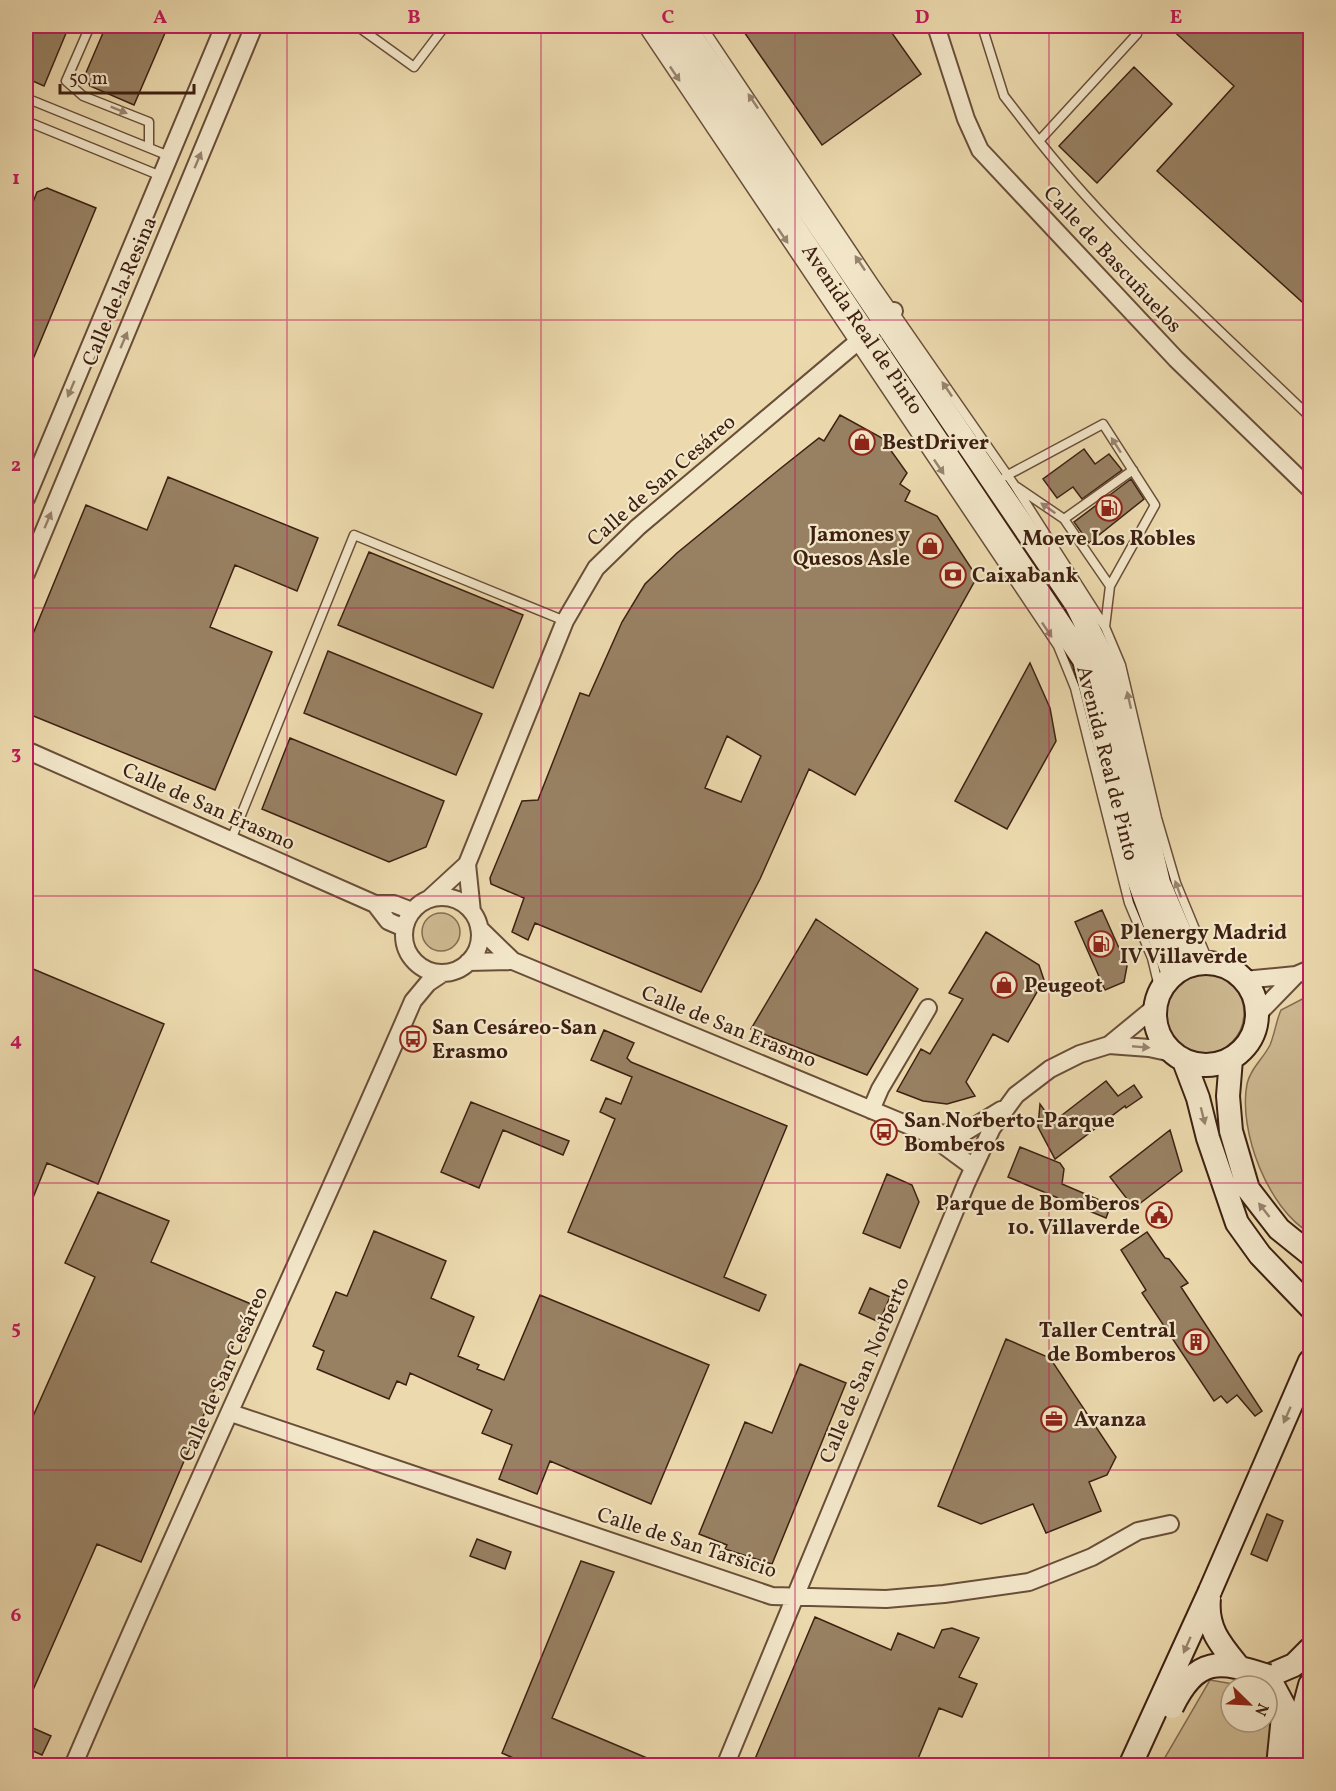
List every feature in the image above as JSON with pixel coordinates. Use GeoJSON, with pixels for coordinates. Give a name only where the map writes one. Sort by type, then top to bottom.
{"type":"FeatureCollection","features":[{"type":"Feature","properties":{"kind":"main road","name":"Avenida Real de Pinto"},"geometry":{"type":"LineString","coordinates":[[659,26],[1076,604],[1109,670],[1159,883],[1201,963]]}},
{"type":"Feature","properties":{"kind":"main road","name":"Avenida Real de Pinto"},"geometry":{"type":"LineString","coordinates":[[684,26],[1084,660],[1162,991]]}},
{"type":"Feature","properties":{"kind":"main road"},"geometry":{"type":"LineString","coordinates":[[1178,1057],[1208,1066],[1231,1059],[1245,1048],[1254,1032],[1257,1015],[1254,996],[1244,980],[1228,968],[1201,963],[1162,991],[1158,1033],[1178,1057],[1198,1098],[1208,1138],[1237,1223],[1260,1255],[1311,1307]]}},
{"type":"Feature","properties":{"kind":"main road"},"geometry":{"type":"LineString","coordinates":[[1231,1059],[1228,1096],[1231,1131],[1248,1189],[1279,1229],[1308,1252]]}},
{"type":"Feature","properties":{"kind":"main road"},"geometry":{"type":"LineString","coordinates":[[1130,1766],[1311,1361]]}},
{"type":"Feature","properties":{"kind":"main road"},"geometry":{"type":"LineString","coordinates":[[1210,1591],[1208,1615],[1211,1628],[1219,1643],[1238,1666]]}},
{"type":"Feature","properties":{"kind":"main road"},"geometry":{"type":"LineString","coordinates":[[1273,1674],[1294,1665],[1311,1649]]}},
{"type":"Feature","properties":{"kind":"main road"},"geometry":{"type":"LineString","coordinates":[[1144,1766],[1175,1702],[1190,1678],[1204,1667],[1238,1666],[1262,1674]]}},
{"type":"Feature","properties":{"kind":"main road"},"geometry":{"type":"LineString","coordinates":[[1296,1766],[1301,1719],[1311,1685]]}},
{"type":"Feature","properties":{"kind":"main road"},"geometry":{"type":"LineString","coordinates":[[1278,1766],[1284,1706],[1279,1697]]}},
{"type":"Feature","properties":{"kind":"street","name":"Calle de la Resina"},"geometry":{"type":"LineString","coordinates":[[26,499],[224,26]]}},
{"type":"Feature","properties":{"kind":"street","name":"Calle de la Resina"},"geometry":{"type":"LineString","coordinates":[[26,574],[254,26]]}},
{"type":"Feature","properties":{"kind":"street","name":"Calle de Bascuñuelos"},"geometry":{"type":"LineString","coordinates":[[936,26],[966,119],[980,150],[1176,359],[1311,489]]}},
{"type":"Feature","properties":{"kind":"street","name":"Calle de San Cesáreo"},"geometry":{"type":"LineString","coordinates":[[430,898],[467,864],[565,621],[596,568],[638,527],[875,327]]}},
{"type":"Feature","properties":{"kind":"street","name":"Calle de San Erasmo"},"geometry":{"type":"LineString","coordinates":[[26,750],[375,904],[394,904],[412,911]]}},
{"type":"Feature","properties":{"kind":"street","name":"Calle de San Cesáreo"},"geometry":{"type":"LineString","coordinates":[[467,864],[472,912]]}},
{"type":"Feature","properties":{"kind":"street"},"geometry":{"type":"LineString","coordinates":[[430,898],[454,898],[472,912],[479,928],[478,945],[468,962],[453,971],[443,973],[426,969],[416,963],[406,947],[404,928],[412,911],[430,898]]}},
{"type":"Feature","properties":{"kind":"street","name":"Calle de San Erasmo"},"geometry":{"type":"LineString","coordinates":[[375,904],[388,921],[404,928]]}},
{"type":"Feature","properties":{"kind":"street","name":"Calle de San Erasmo"},"geometry":{"type":"LineString","coordinates":[[479,928],[513,961],[927,1133],[973,1167]]}},
{"type":"Feature","properties":{"kind":"street","name":"Calle de San Erasmo"},"geometry":{"type":"LineString","coordinates":[[468,962],[513,961]]}},
{"type":"Feature","properties":{"kind":"street","name":"Calle de San Cesáreo"},"geometry":{"type":"LineString","coordinates":[[413,1001],[416,963]]}},
{"type":"Feature","properties":{"kind":"street"},"geometry":{"type":"LineString","coordinates":[[1244,980],[1303,972]]}},
{"type":"Feature","properties":{"kind":"street"},"geometry":{"type":"LineString","coordinates":[[1257,1015],[1303,972]]}},
{"type":"Feature","properties":{"kind":"street","name":"Calle de San Cesáreo"},"geometry":{"type":"LineString","coordinates":[[74,1766],[133,1627],[231,1413],[413,1001],[428,983],[443,973]]}},
{"type":"Feature","properties":{"kind":"street","name":"Calle de San Norberto"},"geometry":{"type":"LineString","coordinates":[[1109,1045],[1162,991]]}},
{"type":"Feature","properties":{"kind":"street"},"geometry":{"type":"LineString","coordinates":[[871,1110],[880,1089],[928,1008]]}},
{"type":"Feature","properties":{"kind":"street","name":"Calle de San Norberto"},"geometry":{"type":"LineString","coordinates":[[725,1766],[973,1167],[992,1128],[1008,1105],[1050,1069],[1080,1054],[1109,1045],[1149,1048],[1178,1057]]}},
{"type":"Feature","properties":{"kind":"street","name":"Calle de San Erasmo"},"geometry":{"type":"LineString","coordinates":[[927,1133],[962,1134],[1008,1105]]}},
{"type":"Feature","properties":{"kind":"street","name":"Calle de San Tarsicio"},"geometry":{"type":"LineString","coordinates":[[231,1413],[772,1596],[886,1599],[944,1594],[1029,1582],[1092,1557],[1138,1531],[1170,1524]]}},
{"type":"Feature","properties":{"kind":"lane"},"geometry":{"type":"LineString","coordinates":[[90,26],[66,81],[83,96],[149,122],[149,146]]}},
{"type":"Feature","properties":{"kind":"lane"},"geometry":{"type":"LineString","coordinates":[[357,26],[414,67],[446,26]]}},
{"type":"Feature","properties":{"kind":"lane"},"geometry":{"type":"LineString","coordinates":[[642,26],[875,327],[1015,486],[1105,627],[1121,666],[1157,818],[1201,963]]}},
{"type":"Feature","properties":{"kind":"lane"},"geometry":{"type":"LineString","coordinates":[[702,26],[875,327]]}},
{"type":"Feature","properties":{"kind":"lane"},"geometry":{"type":"LineString","coordinates":[[983,26],[1005,96],[1039,141],[1087,197],[1185,296],[1311,417]]}},
{"type":"Feature","properties":{"kind":"lane"},"geometry":{"type":"LineString","coordinates":[[1039,141],[1137,34],[1128,26]]}},
{"type":"Feature","properties":{"kind":"lane"},"geometry":{"type":"LineString","coordinates":[[26,98],[169,156]]}},
{"type":"Feature","properties":{"kind":"lane"},"geometry":{"type":"LineString","coordinates":[[26,122],[160,176]]}},
{"type":"Feature","properties":{"kind":"lane"},"geometry":{"type":"LineString","coordinates":[[1006,476],[1103,424],[1155,505],[1110,586],[1105,627]]}},
{"type":"Feature","properties":{"kind":"lane"},"geometry":{"type":"LineString","coordinates":[[1064,519],[1132,470]]}},
{"type":"Feature","properties":{"kind":"lane"},"geometry":{"type":"LineString","coordinates":[[1015,486],[1064,519],[1110,586]]}},
{"type":"Feature","properties":{"kind":"lane"},"geometry":{"type":"LineString","coordinates":[[231,840],[354,535],[565,621]]}},
{"type":"Feature","properties":{"kind":"shaded area"},"geometry":{"type":"Polygon","coordinates":[[[441,913],[455,918],[460,932],[455,946],[441,951],[427,946],[422,932],[427,918],[441,913]]]}},
{"type":"Feature","properties":{"kind":"shaded area"},"geometry":{"type":"Polygon","coordinates":[[[1203,972],[1219,975],[1232,984],[1241,997],[1244,1013],[1241,1029],[1232,1042],[1219,1051],[1203,1054],[1187,1051],[1174,1042],[1165,1029],[1162,1013],[1165,997],[1174,984],[1187,975],[1203,972]]]}},
{"type":"Feature","properties":{"kind":"shaded area"},"geometry":{"type":"Polygon","coordinates":[[[1310,995],[1310,1233],[1295,1222],[1269,1188],[1252,1145],[1245,1103],[1247,1084],[1270,1045],[1281,1010],[1310,995]]]}},
{"type":"Feature","properties":{"kind":"shaded area"},"geometry":{"type":"Polygon","coordinates":[[[1210,1680],[1219,1682],[1219,1734],[1272,1734],[1268,1765],[1160,1766],[1210,1680]]]}},
{"type":"Feature","properties":{"kind":"building"},"geometry":{"type":"Polygon","coordinates":[[[26,26],[69,26],[44,86],[26,78],[26,26]]]}},
{"type":"Feature","properties":{"kind":"building"},"geometry":{"type":"Polygon","coordinates":[[[106,26],[168,26],[134,105],[90,86],[85,75],[106,26]]]}},
{"type":"Feature","properties":{"kind":"building"},"geometry":{"type":"Polygon","coordinates":[[[740,26],[887,26],[921,74],[822,145],[740,26]]]}},
{"type":"Feature","properties":{"kind":"building"},"geometry":{"type":"Polygon","coordinates":[[[1168,26],[1311,26],[1311,310],[1157,171],[1234,86],[1168,26]]]}},
{"type":"Feature","properties":{"kind":"building"},"geometry":{"type":"Polygon","coordinates":[[[1134,67],[1172,104],[1097,183],[1059,146],[1134,67]]]}},
{"type":"Feature","properties":{"kind":"building"},"geometry":{"type":"Polygon","coordinates":[[[47,188],[96,208],[26,376],[26,220],[37,192],[47,188]]]}},
{"type":"Feature","properties":{"kind":"building"},"geometry":{"type":"Polygon","coordinates":[[[840,415],[882,438],[907,473],[900,484],[910,491],[905,501],[937,516],[977,577],[855,795],[809,769],[760,879],[701,992],[535,923],[528,940],[512,932],[524,898],[491,884],[490,878],[522,801],[538,800],[580,693],[589,696],[622,622],[645,584],[677,553],[781,468],[819,438],[824,441],[840,415]],[[727,736],[705,788],[741,802],[761,756],[727,736]]]}},
{"type":"Feature","properties":{"kind":"building"},"geometry":{"type":"Polygon","coordinates":[[[1084,449],[1095,464],[1109,454],[1122,470],[1082,499],[1073,487],[1057,498],[1043,479],[1084,449]]]}},
{"type":"Feature","properties":{"kind":"building"},"geometry":{"type":"Polygon","coordinates":[[[168,477],[318,538],[297,591],[235,565],[210,627],[272,652],[215,790],[26,713],[26,651],[86,505],[147,530],[168,477]]]}},
{"type":"Feature","properties":{"kind":"building"},"geometry":{"type":"Polygon","coordinates":[[[1131,479],[1144,499],[1089,543],[1074,522],[1131,479]]]}},
{"type":"Feature","properties":{"kind":"building"},"geometry":{"type":"Polygon","coordinates":[[[369,552],[523,615],[493,688],[338,625],[369,552]]]}},
{"type":"Feature","properties":{"kind":"building"},"geometry":{"type":"Polygon","coordinates":[[[328,651],[482,714],[456,775],[304,713],[328,651]]]}},
{"type":"Feature","properties":{"kind":"building"},"geometry":{"type":"Polygon","coordinates":[[[1030,663],[1050,708],[1056,741],[1007,829],[955,801],[1030,663]]]}},
{"type":"Feature","properties":{"kind":"building"},"geometry":{"type":"Polygon","coordinates":[[[290,738],[444,801],[426,847],[389,862],[262,809],[290,738]]]}},
{"type":"Feature","properties":{"kind":"building","name":"Plenergy Madrid IV Villaverde"},"geometry":{"type":"Polygon","coordinates":[[[1102,910],[1127,966],[1124,982],[1105,990],[1075,922],[1102,910]]]}},
{"type":"Feature","properties":{"kind":"building"},"geometry":{"type":"Polygon","coordinates":[[[816,919],[918,989],[867,1075],[751,1029],[816,919]]]}},
{"type":"Feature","properties":{"kind":"building"},"geometry":{"type":"Polygon","coordinates":[[[986,932],[1039,965],[1044,980],[1008,1042],[993,1034],[966,1082],[975,1096],[947,1104],[923,1101],[897,1091],[921,1049],[930,1054],[963,999],[949,993],[986,932]]]}},
{"type":"Feature","properties":{"kind":"building"},"geometry":{"type":"Polygon","coordinates":[[[26,966],[164,1024],[98,1184],[47,1163],[26,1215],[26,966]]]}},
{"type":"Feature","properties":{"kind":"building"},"geometry":{"type":"Polygon","coordinates":[[[604,1030],[634,1043],[627,1058],[631,1062],[787,1126],[724,1277],[766,1295],[759,1311],[568,1232],[615,1119],[600,1112],[606,1098],[621,1104],[632,1077],[591,1060],[604,1030]]]}},
{"type":"Feature","properties":{"kind":"building"},"geometry":{"type":"Polygon","coordinates":[[[1106,1081],[1118,1096],[1134,1085],[1142,1097],[1126,1108],[1125,1106],[1055,1159],[1038,1127],[1040,1104],[1053,1122],[1106,1081]]]}},
{"type":"Feature","properties":{"kind":"building"},"geometry":{"type":"Polygon","coordinates":[[[471,1102],[569,1141],[563,1155],[503,1130],[479,1188],[441,1172],[471,1102]]]}},
{"type":"Feature","properties":{"kind":"building"},"geometry":{"type":"Polygon","coordinates":[[[1170,1130],[1182,1171],[1134,1208],[1110,1177],[1170,1130]]]}},
{"type":"Feature","properties":{"kind":"building"},"geometry":{"type":"Polygon","coordinates":[[[1020,1147],[1060,1163],[1064,1169],[1062,1184],[1111,1205],[1106,1218],[1008,1177],[1020,1147]]]}},
{"type":"Feature","properties":{"kind":"building"},"geometry":{"type":"Polygon","coordinates":[[[887,1174],[912,1185],[919,1202],[900,1248],[863,1233],[887,1174]]]}},
{"type":"Feature","properties":{"kind":"building"},"geometry":{"type":"Polygon","coordinates":[[[98,1192],[169,1221],[151,1262],[251,1304],[141,1562],[97,1544],[26,1706],[26,1432],[95,1277],[65,1263],[98,1192]]]}},
{"type":"Feature","properties":{"kind":"building"},"geometry":{"type":"Polygon","coordinates":[[[374,1231],[446,1261],[431,1298],[474,1317],[458,1356],[479,1365],[477,1369],[504,1380],[540,1295],[709,1365],[651,1504],[550,1461],[537,1494],[499,1479],[512,1445],[482,1433],[492,1410],[410,1373],[406,1385],[397,1381],[389,1399],[317,1369],[324,1351],[313,1346],[336,1292],[347,1296],[374,1231]]]}},
{"type":"Feature","properties":{"kind":"building","name":"Taller Central de Bomberos"},"geometry":{"type":"Polygon","coordinates":[[[1147,1232],[1165,1258],[1169,1259],[1188,1283],[1181,1287],[1262,1411],[1255,1416],[1237,1395],[1227,1403],[1221,1396],[1214,1401],[1142,1293],[1146,1290],[1121,1250],[1147,1232]]]}},
{"type":"Feature","properties":{"kind":"building"},"geometry":{"type":"Polygon","coordinates":[[[870,1288],[890,1297],[879,1322],[859,1313],[870,1288]]]}},
{"type":"Feature","properties":{"kind":"building"},"geometry":{"type":"Polygon","coordinates":[[[1006,1339],[1050,1358],[1116,1457],[1107,1475],[1089,1482],[1101,1511],[1046,1533],[1033,1504],[981,1524],[938,1506],[1006,1339]]]}},
{"type":"Feature","properties":{"kind":"building"},"geometry":{"type":"Polygon","coordinates":[[[800,1364],[846,1383],[772,1564],[725,1549],[727,1545],[699,1534],[745,1422],[772,1433],[800,1364]]]}},
{"type":"Feature","properties":{"kind":"building"},"geometry":{"type":"Polygon","coordinates":[[[1267,1514],[1283,1521],[1267,1561],[1251,1554],[1267,1514]]]}},
{"type":"Feature","properties":{"kind":"building"},"geometry":{"type":"Polygon","coordinates":[[[477,1539],[511,1552],[505,1569],[470,1556],[477,1539]]]}},
{"type":"Feature","properties":{"kind":"building"},"geometry":{"type":"Polygon","coordinates":[[[581,1561],[614,1572],[552,1718],[666,1766],[531,1766],[502,1753],[581,1561]]]}},
{"type":"Feature","properties":{"kind":"building"},"geometry":{"type":"Polygon","coordinates":[[[815,1617],[891,1650],[898,1633],[934,1648],[942,1630],[952,1628],[979,1638],[959,1677],[977,1684],[962,1717],[939,1708],[915,1766],[752,1766],[815,1617]]]}},
{"type":"Feature","properties":{"kind":"building"},"geometry":{"type":"Polygon","coordinates":[[[26,1725],[51,1736],[42,1755],[26,1748],[26,1725]]]}},
{"type":"Feature","properties":{"kind":"place","name":"BestDriver"},"geometry":{"type":"Point","coordinates":[862,442]}},
{"type":"Feature","properties":{"kind":"place","name":"Moeve Los Robles"},"geometry":{"type":"Point","coordinates":[1109,508]}},
{"type":"Feature","properties":{"kind":"place","name":"Jamones y Quesos Asle"},"geometry":{"type":"Point","coordinates":[930,546]}},
{"type":"Feature","properties":{"kind":"place","name":"Caixabank"},"geometry":{"type":"Point","coordinates":[953,575]}},
{"type":"Feature","properties":{"kind":"place","name":"Plenergy Madrid IV Villaverde"},"geometry":{"type":"Point","coordinates":[1101,944]}},
{"type":"Feature","properties":{"kind":"place","name":"Peugeot"},"geometry":{"type":"Point","coordinates":[1004,985]}},
{"type":"Feature","properties":{"kind":"place","name":"San Cesáreo-San Erasmo"},"geometry":{"type":"Point","coordinates":[413,1039]}},
{"type":"Feature","properties":{"kind":"place","name":"San Norberto-Parque Bomberos"},"geometry":{"type":"Point","coordinates":[884,1132]}},
{"type":"Feature","properties":{"kind":"place","name":"Parque de Bomberos 10. Villaverde"},"geometry":{"type":"Point","coordinates":[1159,1215]}},
{"type":"Feature","properties":{"kind":"place","name":"Taller Central de Bomberos"},"geometry":{"type":"Point","coordinates":[1196,1342]}},
{"type":"Feature","properties":{"kind":"place","name":"Avanza"},"geometry":{"type":"Point","coordinates":[1054,1419]}}]}
